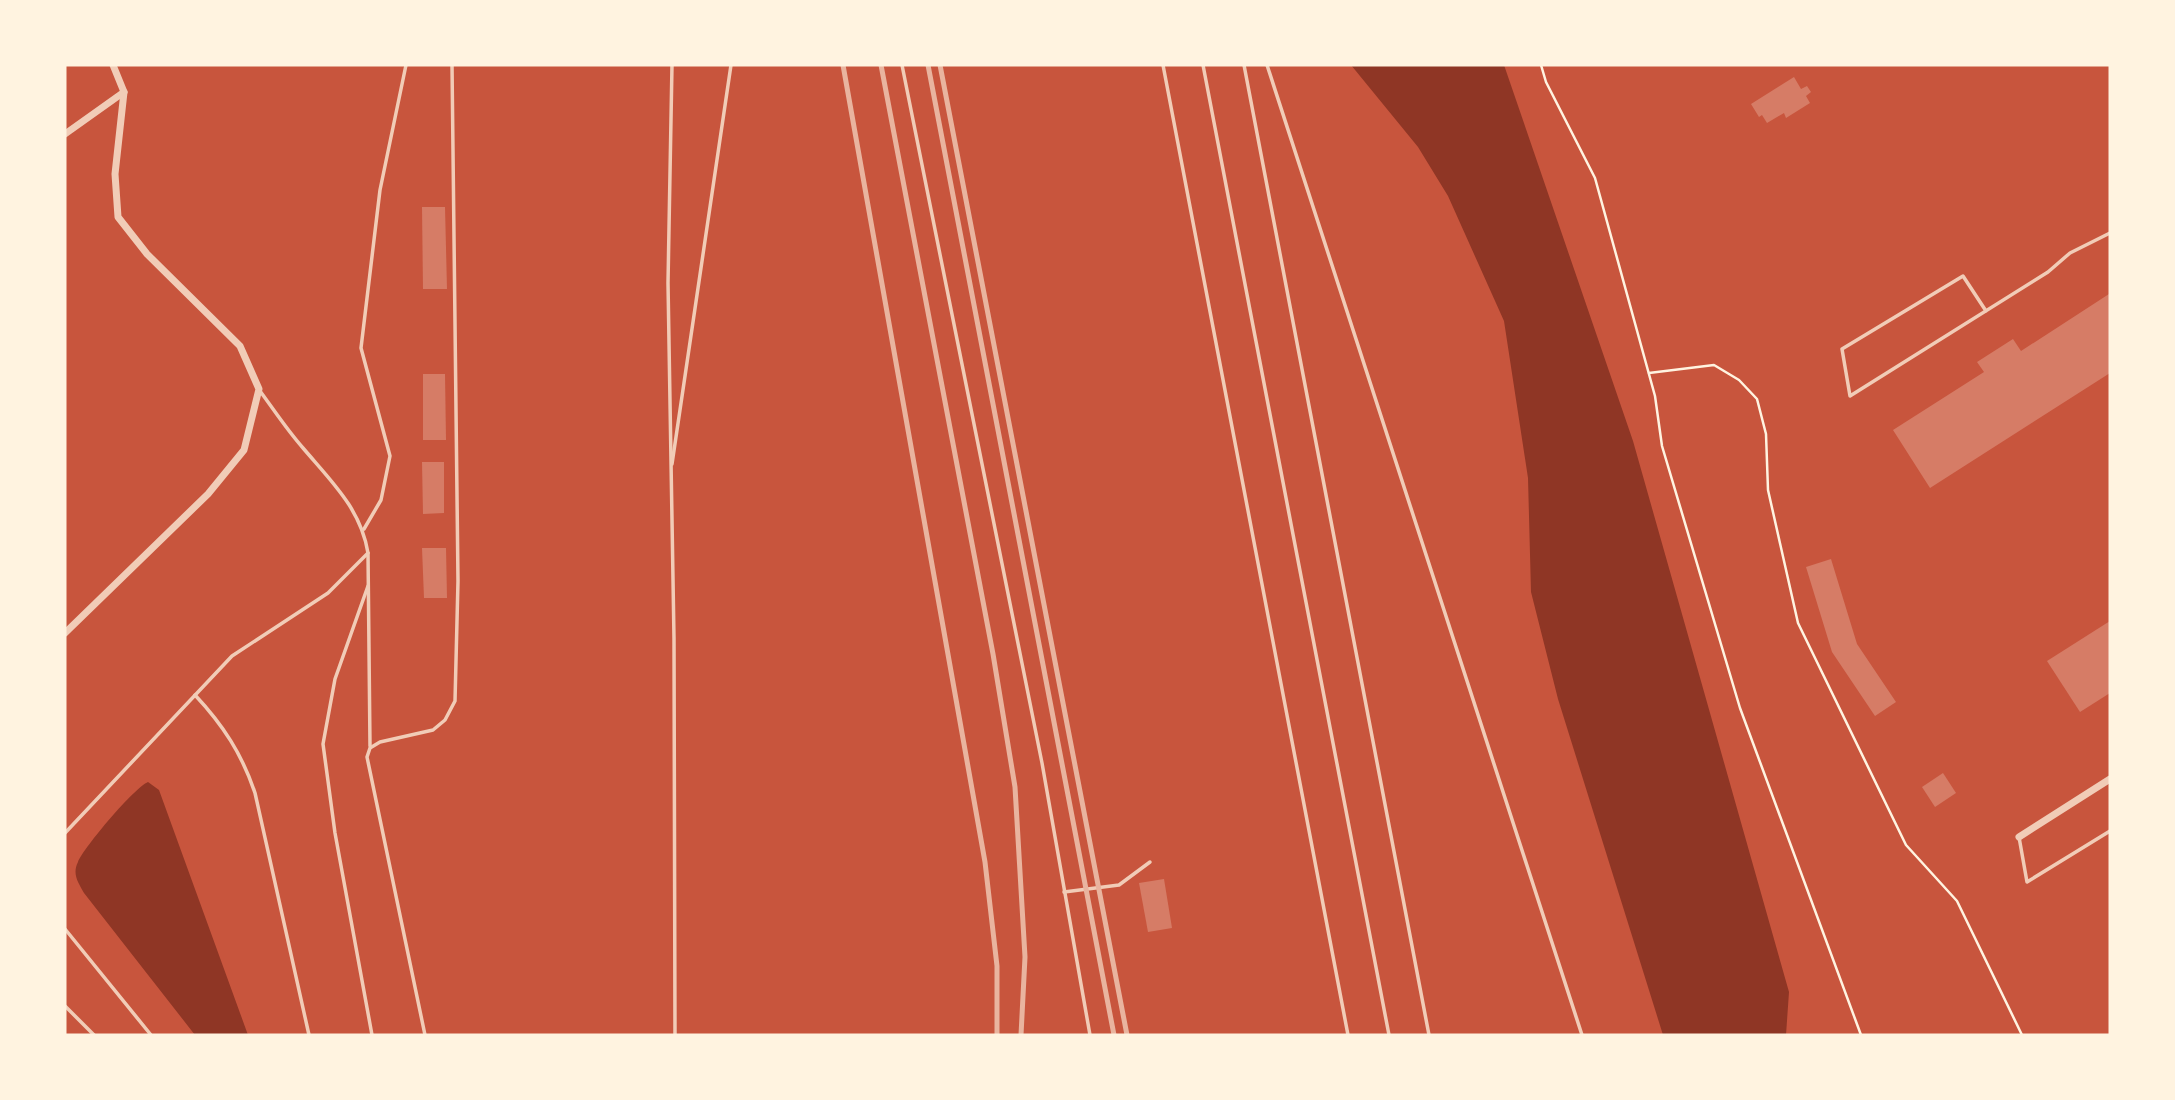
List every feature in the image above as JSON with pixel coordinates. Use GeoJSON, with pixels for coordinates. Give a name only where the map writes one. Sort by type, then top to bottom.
{"type":"FeatureCollection","features":[{"type":"Feature","properties":{"kind":"street"},"geometry":{"type":"LineString","coordinates":[[65,633],[208,494],[244,450],[259,389],[240,346],[147,254],[118,217],[115,174],[124,92],[113,65]]}},
{"type":"Feature","properties":{"kind":"street"},"geometry":{"type":"LineString","coordinates":[[65,134],[124,92]]}},
{"type":"Feature","properties":{"kind":"street"},"geometry":{"type":"LineString","coordinates":[[2019,837],[2110,779]]}},
{"type":"Feature","properties":{"kind":"lane"},"geometry":{"type":"LineString","coordinates":[[364,529],[381,499],[390,456],[361,348],[380,190],[406,65]]}},
{"type":"Feature","properties":{"kind":"lane"},"geometry":{"type":"LineString","coordinates":[[370,748],[393,738],[433,730],[445,720],[454,701],[458,581],[452,65]]}},
{"type":"Feature","properties":{"kind":"lane"},"geometry":{"type":"LineString","coordinates":[[673,65],[668,283],[674,651],[675,1035]]}},
{"type":"Feature","properties":{"kind":"lane"},"geometry":{"type":"LineString","coordinates":[[670,474],[731,65]]}},
{"type":"Feature","properties":{"kind":"lane"},"geometry":{"type":"LineString","coordinates":[[902,65],[1042,763],[1090,1035]]}},
{"type":"Feature","properties":{"kind":"lane"},"geometry":{"type":"LineString","coordinates":[[1163,65],[1348,1035]]}},
{"type":"Feature","properties":{"kind":"lane"},"geometry":{"type":"LineString","coordinates":[[1203,65],[1389,1035]]}},
{"type":"Feature","properties":{"kind":"lane"},"geometry":{"type":"LineString","coordinates":[[1244,65],[1429,1035]]}},
{"type":"Feature","properties":{"kind":"lane"},"geometry":{"type":"LineString","coordinates":[[1266,65],[1582,1035]]}},
{"type":"Feature","properties":{"kind":"lane"},"geometry":{"type":"LineString","coordinates":[[1986,311],[1962,276],[1842,349],[1850,396],[1986,311],[2048,272],[2070,253],[2110,233]]}},
{"type":"Feature","properties":{"kind":"lane"},"geometry":{"type":"LineString","coordinates":[[259,389],[300,446],[344,495],[364,529],[368,553],[370,748],[367,757],[425,1035]]}},
{"type":"Feature","properties":{"kind":"lane"},"geometry":{"type":"LineString","coordinates":[[65,833],[232,656],[328,593],[368,553]]}},
{"type":"Feature","properties":{"kind":"lane"},"geometry":{"type":"LineString","coordinates":[[368,586],[335,680],[323,744],[335,833],[372,1035]]}},
{"type":"Feature","properties":{"kind":"lane"},"geometry":{"type":"LineString","coordinates":[[195,695],[229,735],[245,762],[309,1035]]}},
{"type":"Feature","properties":{"kind":"lane"},"geometry":{"type":"LineString","coordinates":[[2019,837],[2027,882],[2110,831]]}},
{"type":"Feature","properties":{"kind":"lane"},"geometry":{"type":"LineString","coordinates":[[1064,892],[1119,885],[1150,862]]}},
{"type":"Feature","properties":{"kind":"lane"},"geometry":{"type":"LineString","coordinates":[[65,929],[151,1035]]}},
{"type":"Feature","properties":{"kind":"lane"},"geometry":{"type":"LineString","coordinates":[[65,1006],[94,1035]]}},
{"type":"Feature","properties":{"kind":"path"},"geometry":{"type":"LineString","coordinates":[[1541,65],[1546,82],[1595,178],[1655,396],[1661,446],[1740,708],[1861,1035]]}},
{"type":"Feature","properties":{"kind":"path"},"geometry":{"type":"LineString","coordinates":[[1648,373],[1714,365],[1739,380],[1756,399],[1766,434],[1768,490],[1798,622],[1906,845],[1957,901],[2022,1035]]}},
{"type":"Feature","properties":{"kind":"shaded area"},"geometry":{"type":"Polygon","coordinates":[[[1351,65],[1504,65],[1633,441],[1789,992],[1786,1035],[1663,1035],[1558,699],[1531,592],[1528,478],[1504,321],[1448,196],[1418,147],[1351,65]]]}},
{"type":"Feature","properties":{"kind":"shaded area"},"geometry":{"type":"Polygon","coordinates":[[[148,782],[159,790],[248,1035],[195,1035],[78,882],[76,866],[82,854],[110,818],[148,782]]]}},
{"type":"Feature","properties":{"kind":"building"},"geometry":{"type":"Polygon","coordinates":[[[1794,77],[1801,89],[1807,86],[1811,92],[1806,96],[1810,103],[1786,118],[1784,113],[1767,123],[1762,115],[1759,117],[1751,104],[1794,77]]]}},
{"type":"Feature","properties":{"kind":"building"},"geometry":{"type":"Polygon","coordinates":[[[422,207],[445,207],[447,289],[423,289],[422,207]]]}},
{"type":"Feature","properties":{"kind":"building"},"geometry":{"type":"Polygon","coordinates":[[[2109,294],[2110,373],[1930,488],[1893,430],[1984,372],[1977,362],[2013,339],[2021,351],[2109,294]]]}},
{"type":"Feature","properties":{"kind":"building"},"geometry":{"type":"Polygon","coordinates":[[[423,374],[445,374],[446,440],[423,440],[423,374]]]}},
{"type":"Feature","properties":{"kind":"building"},"geometry":{"type":"Polygon","coordinates":[[[422,462],[444,462],[444,513],[423,514],[422,462]]]}},
{"type":"Feature","properties":{"kind":"building"},"geometry":{"type":"Polygon","coordinates":[[[422,548],[446,548],[447,598],[424,598],[422,548]]]}},
{"type":"Feature","properties":{"kind":"building"},"geometry":{"type":"Polygon","coordinates":[[[1831,559],[1857,644],[1896,702],[1875,716],[1832,652],[1806,567],[1831,559]]]}},
{"type":"Feature","properties":{"kind":"building"},"geometry":{"type":"Polygon","coordinates":[[[2110,621],[2110,693],[2080,712],[2047,661],[2110,621]]]}},
{"type":"Feature","properties":{"kind":"building"},"geometry":{"type":"Polygon","coordinates":[[[1943,773],[1956,793],[1935,807],[1922,787],[1943,773]]]}},
{"type":"Feature","properties":{"kind":"building"},"geometry":{"type":"Polygon","coordinates":[[[1164,879],[1172,928],[1148,932],[1139,883],[1164,879]]]}},
{"type":"Feature","properties":{"kind":"railway"},"geometry":{"type":"LineString","coordinates":[[843,65],[985,862],[997,966],[997,1035]]}},
{"type":"Feature","properties":{"kind":"railway"},"geometry":{"type":"LineString","coordinates":[[881,65],[993,654],[1015,787],[1025,957],[1021,1035]]}},
{"type":"Feature","properties":{"kind":"railway"},"geometry":{"type":"LineString","coordinates":[[928,65],[1114,1035]]}},
{"type":"Feature","properties":{"kind":"railway"},"geometry":{"type":"LineString","coordinates":[[940,65],[1127,1035]]}}]}
